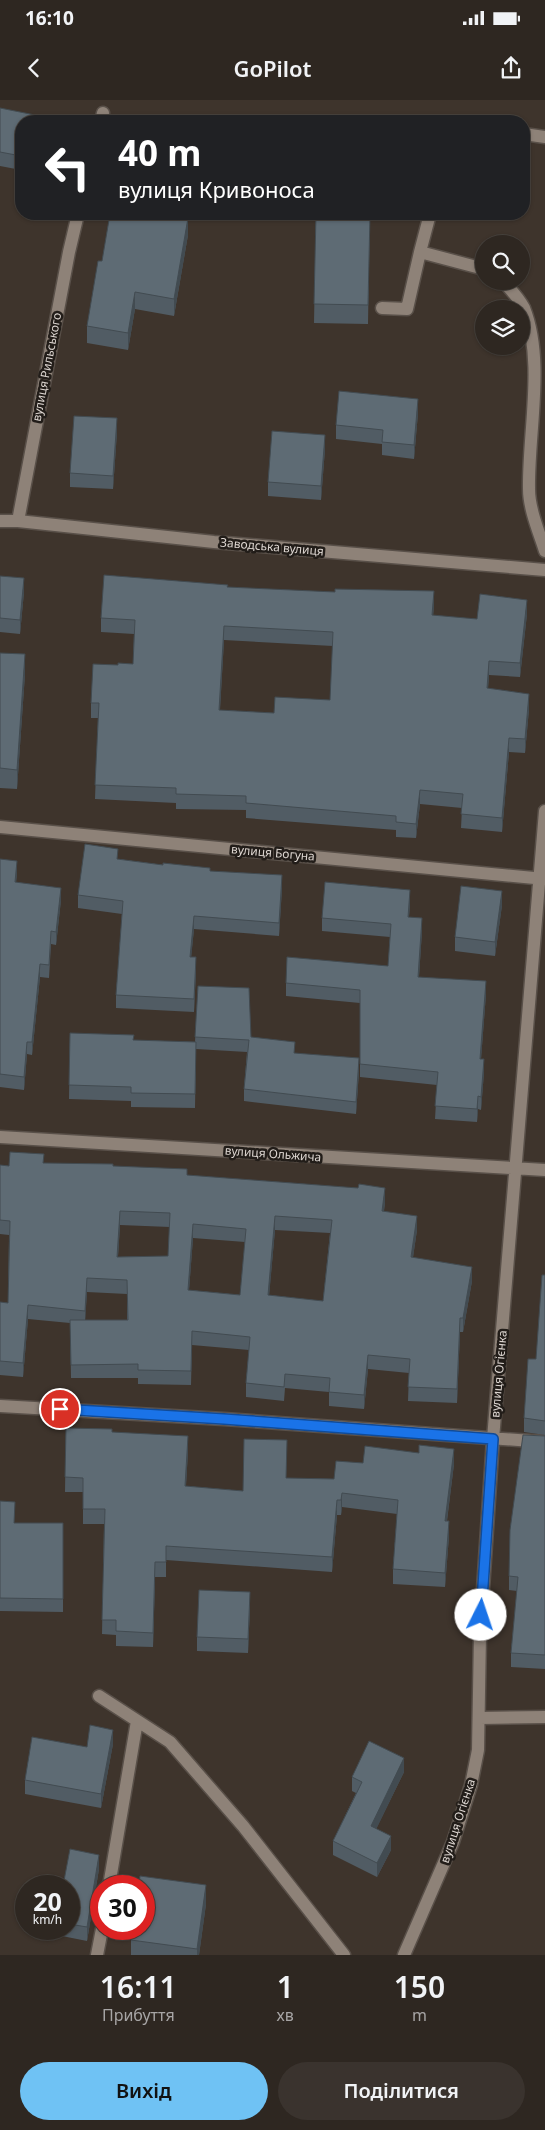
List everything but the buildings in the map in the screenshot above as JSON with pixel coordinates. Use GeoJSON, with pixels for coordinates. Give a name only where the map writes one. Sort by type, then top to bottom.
{"type":"FeatureCollection","features":[{"type":"Feature","properties":{"kind":"street"},"geometry":{"type":"LineString","coordinates":[[530,135],[545,137]]}},
{"type":"Feature","properties":{"kind":"street","name":"вулиця Рильського"},"geometry":{"type":"LineString","coordinates":[[18,521],[77,220]]}},
{"type":"Feature","properties":{"kind":"street"},"geometry":{"type":"LineString","coordinates":[[382,308],[407,309],[428,220]]}},
{"type":"Feature","properties":{"kind":"street"},"geometry":{"type":"LineString","coordinates":[[420,252],[475,267]]}},
{"type":"Feature","properties":{"kind":"street"},"geometry":{"type":"LineString","coordinates":[[511,290],[524,308],[530,322],[536,358],[529,490],[537,527],[545,551]]}},
{"type":"Feature","properties":{"kind":"street","name":"Заводська вулиця"},"geometry":{"type":"LineString","coordinates":[[0,521],[18,521],[204,541],[545,570]]}},
{"type":"Feature","properties":{"kind":"street","name":"вулиця Огієнка"},"geometry":{"type":"LineString","coordinates":[[404,1955],[446,1859],[464,1810],[475,1765],[480,1718],[480,1634],[493,1439],[542,878],[545,811]]}},
{"type":"Feature","properties":{"kind":"street","name":"вулиця Богуна"},"geometry":{"type":"LineString","coordinates":[[0,827],[542,878]]}},
{"type":"Feature","properties":{"kind":"street","name":"вулиця Ольжича"},"geometry":{"type":"LineString","coordinates":[[0,1137],[545,1170]]}},
{"type":"Feature","properties":{"kind":"street"},"geometry":{"type":"LineString","coordinates":[[0,1406],[224,1419],[545,1442]]}},
{"type":"Feature","properties":{"kind":"street"},"geometry":{"type":"LineString","coordinates":[[99,1696],[170,1742],[243,1826],[344,1955]]}},
{"type":"Feature","properties":{"kind":"street"},"geometry":{"type":"LineString","coordinates":[[480,1718],[545,1717]]}},
{"type":"Feature","properties":{"kind":"street"},"geometry":{"type":"LineString","coordinates":[[111,1875],[137,1721]]}},
{"type":"Feature","properties":{"kind":"street"},"geometry":{"type":"LineString","coordinates":[[97,1955],[100,1940]]}},
{"type":"Feature","properties":{"kind":"route"},"geometry":{"type":"LineString","coordinates":[[60,1409],[493,1439],[481,1615]]}}]}
